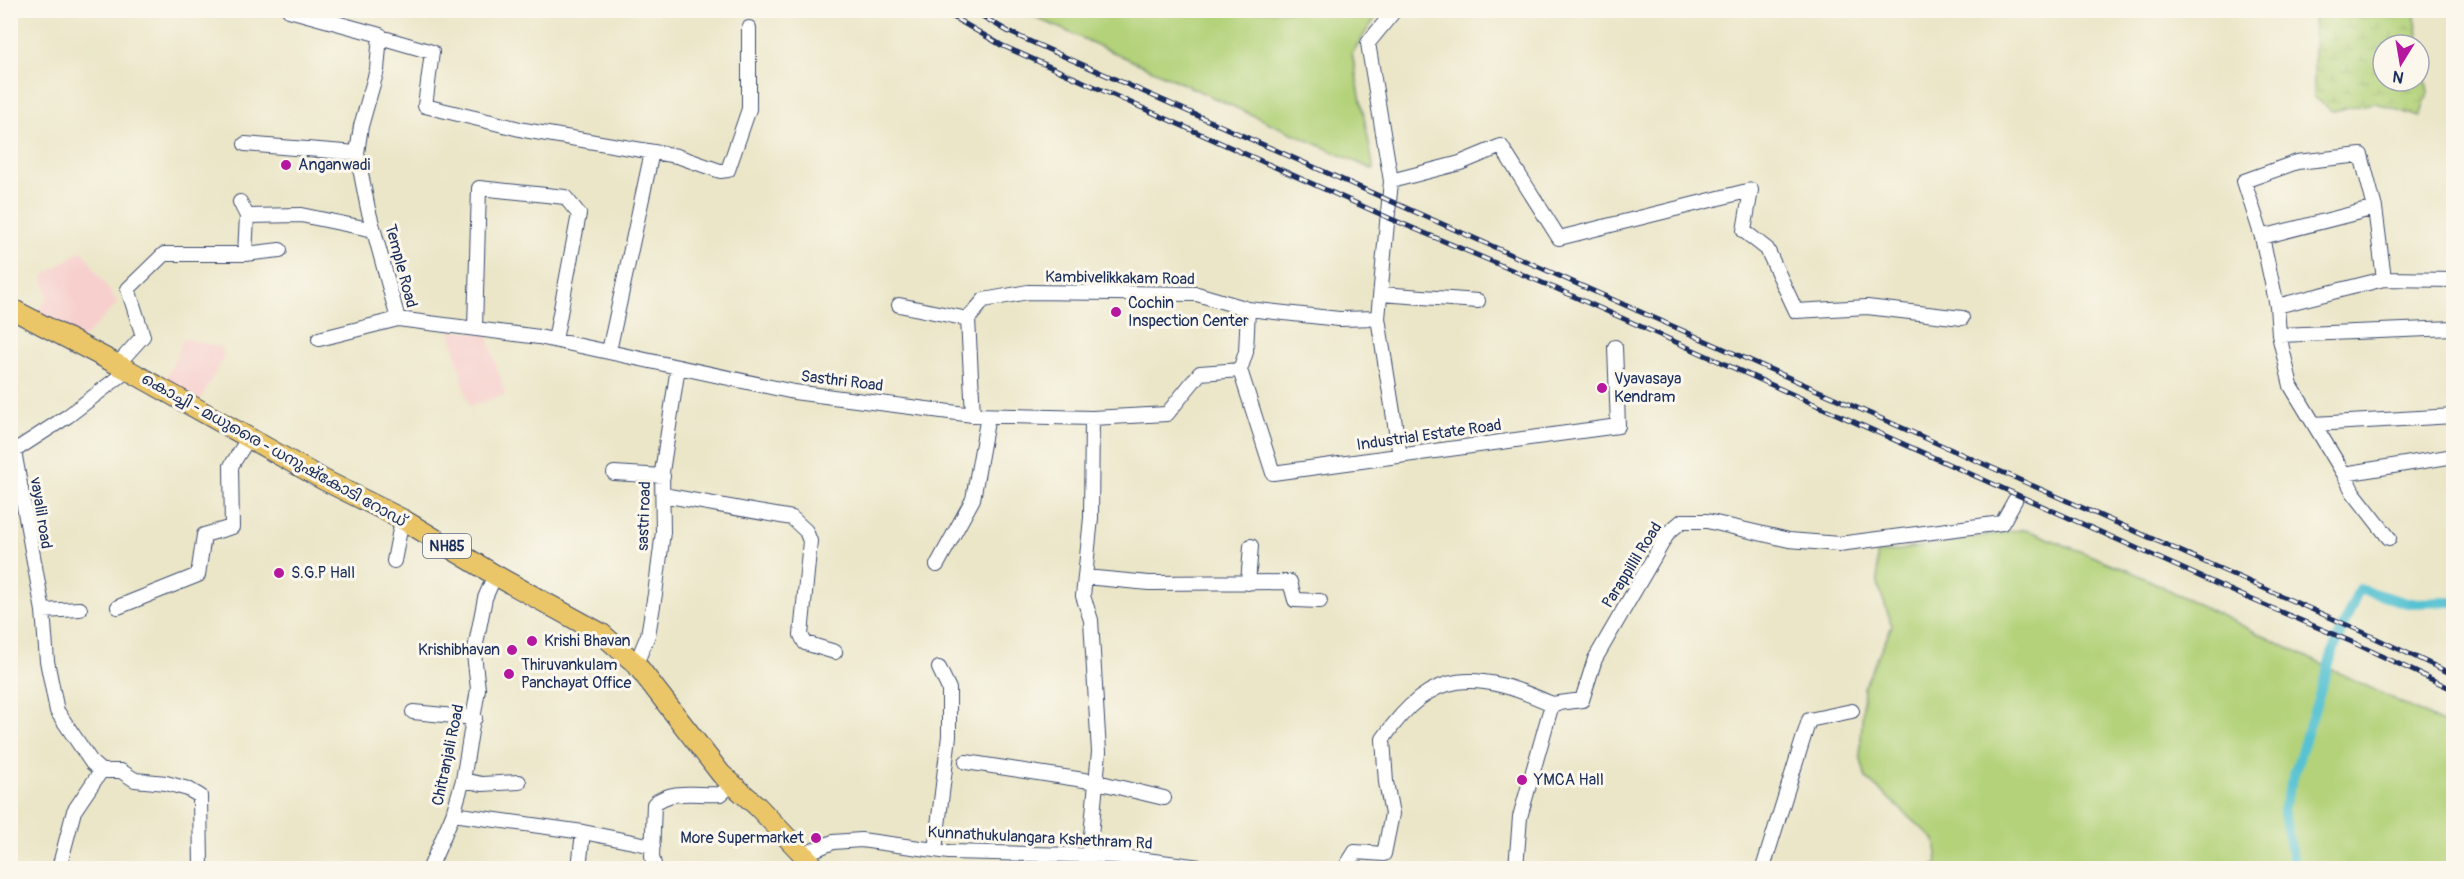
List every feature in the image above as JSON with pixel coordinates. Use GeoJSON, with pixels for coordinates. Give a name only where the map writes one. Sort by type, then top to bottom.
{"type":"FeatureCollection","features":[{"type":"Feature","properties":{"kind":"highway","name":"കൊച്ചി - മധുരൈ - ധനുഷ്‌കോടി റോഡ്"},"geometry":{"type":"LineString","coordinates":[[10,309],[122,368],[248,439],[402,519],[495,575],[602,634],[636,664],[732,784],[757,806],[809,862]]}},
{"type":"Feature","properties":{"kind":"street"},"geometry":{"type":"LineString","coordinates":[[290,10],[356,26],[380,37],[432,52],[425,106],[524,130],[677,156],[720,171],[728,170],[748,109],[749,28]]}},
{"type":"Feature","properties":{"kind":"street"},"geometry":{"type":"LineString","coordinates":[[1395,10],[1368,43],[1391,181],[1378,318],[1400,456]]}},
{"type":"Feature","properties":{"kind":"street","name":"Temple Road"},"geometry":{"type":"LineString","coordinates":[[380,37],[377,70],[361,126],[357,153],[374,230],[398,319],[555,340],[678,367]]}},
{"type":"Feature","properties":{"kind":"street"},"geometry":{"type":"LineString","coordinates":[[245,144],[357,153]]}},
{"type":"Feature","properties":{"kind":"street"},"geometry":{"type":"LineString","coordinates":[[1391,181],[1460,163],[1501,146],[1559,238],[1751,190],[1744,231],[1767,249],[1796,311],[1867,308],[1962,318]]}},
{"type":"Feature","properties":{"kind":"street"},"geometry":{"type":"LineString","coordinates":[[609,351],[652,152]]}},
{"type":"Feature","properties":{"kind":"street"},"geometry":{"type":"LineString","coordinates":[[2384,279],[2375,208],[2361,155],[2297,162],[2244,181],[2262,237],[2277,306],[2279,335],[2291,386],[2353,492],[2389,538]]}},
{"type":"Feature","properties":{"kind":"street"},"geometry":{"type":"LineString","coordinates":[[475,328],[479,188],[565,197],[579,214],[555,340]]}},
{"type":"Feature","properties":{"kind":"street"},"geometry":{"type":"LineString","coordinates":[[240,202],[247,216],[245,254],[280,250]]}},
{"type":"Feature","properties":{"kind":"street"},"geometry":{"type":"LineString","coordinates":[[2262,237],[2375,208]]}},
{"type":"Feature","properties":{"kind":"street"},"geometry":{"type":"LineString","coordinates":[[247,216],[302,215],[374,230]]}},
{"type":"Feature","properties":{"kind":"street","name":"vayalil road"},"geometry":{"type":"LineString","coordinates":[[101,771],[92,763],[57,711],[47,660],[43,611],[12,451],[68,416],[122,368],[143,336],[128,289],[164,254],[245,254]]}},
{"type":"Feature","properties":{"kind":"street"},"geometry":{"type":"LineString","coordinates":[[2277,306],[2384,279],[2454,280]]}},
{"type":"Feature","properties":{"kind":"street","name":"Kambivelikkakam Road"},"geometry":{"type":"LineString","coordinates":[[968,319],[984,300],[1028,292],[1197,294],[1248,309],[1339,319],[1378,318]]}},
{"type":"Feature","properties":{"kind":"street"},"geometry":{"type":"LineString","coordinates":[[1382,294],[1478,301]]}},
{"type":"Feature","properties":{"kind":"street"},"geometry":{"type":"LineString","coordinates":[[899,304],[968,319],[973,415]]}},
{"type":"Feature","properties":{"kind":"street"},"geometry":{"type":"LineString","coordinates":[[1240,370],[1246,352],[1248,309]]}},
{"type":"Feature","properties":{"kind":"street"},"geometry":{"type":"LineString","coordinates":[[319,339],[398,319]]}},
{"type":"Feature","properties":{"kind":"street"},"geometry":{"type":"LineString","coordinates":[[2279,335],[2454,328]]}},
{"type":"Feature","properties":{"kind":"street","name":"Industrial Estate Road"},"geometry":{"type":"LineString","coordinates":[[1240,370],[1273,473],[1618,426],[1615,347]]}},
{"type":"Feature","properties":{"kind":"street","name":"Sasthri Road"},"geometry":{"type":"LineString","coordinates":[[678,367],[794,392],[973,415],[1092,418],[1167,414],[1200,373],[1226,374],[1240,370]]}},
{"type":"Feature","properties":{"kind":"street","name":"sastri road"},"geometry":{"type":"LineString","coordinates":[[636,664],[648,635],[655,594],[663,532],[663,476],[678,367]]}},
{"type":"Feature","properties":{"kind":"street"},"geometry":{"type":"LineString","coordinates":[[937,565],[973,499],[988,416]]}},
{"type":"Feature","properties":{"kind":"street"},"geometry":{"type":"LineString","coordinates":[[2314,424],[2454,416]]}},
{"type":"Feature","properties":{"kind":"street"},"geometry":{"type":"LineString","coordinates":[[1089,856],[1097,782],[1099,714],[1092,658],[1091,620],[1083,596],[1091,518],[1092,418]]}},
{"type":"Feature","properties":{"kind":"street"},"geometry":{"type":"LineString","coordinates":[[118,607],[198,575],[204,535],[232,527],[231,466],[248,439]]}},
{"type":"Feature","properties":{"kind":"street"},"geometry":{"type":"LineString","coordinates":[[2344,474],[2454,456]]}},
{"type":"Feature","properties":{"kind":"street"},"geometry":{"type":"LineString","coordinates":[[614,473],[663,476]]}},
{"type":"Feature","properties":{"kind":"street"},"geometry":{"type":"LineString","coordinates":[[663,495],[792,518],[806,531],[810,541],[801,635],[805,642],[835,652]]}},
{"type":"Feature","properties":{"kind":"street","name":"Parappillil Road"},"geometry":{"type":"LineString","coordinates":[[1552,704],[1582,700],[1595,659],[1668,533],[1682,521],[1707,521],[1789,540],[1839,544],[2002,523],[2015,500]]}},
{"type":"Feature","properties":{"kind":"street"},"geometry":{"type":"LineString","coordinates":[[394,561],[402,519]]}},
{"type":"Feature","properties":{"kind":"street"},"geometry":{"type":"LineString","coordinates":[[1248,584],[1251,546]]}},
{"type":"Feature","properties":{"kind":"street","name":"Chitranjali Road"},"geometry":{"type":"LineString","coordinates":[[430,868],[453,814],[463,780],[478,689],[474,654],[485,598],[495,575]]}},
{"type":"Feature","properties":{"kind":"street"},"geometry":{"type":"LineString","coordinates":[[1085,578],[1149,583],[1290,582],[1295,600],[1320,601]]}},
{"type":"Feature","properties":{"kind":"street"},"geometry":{"type":"LineString","coordinates":[[43,611],[80,609]]}},
{"type":"Feature","properties":{"kind":"street"},"geometry":{"type":"LineString","coordinates":[[936,850],[949,736],[949,689],[939,668]]}},
{"type":"Feature","properties":{"kind":"street"},"geometry":{"type":"LineString","coordinates":[[1345,868],[1355,852],[1384,854],[1392,814],[1386,782],[1383,739],[1408,707],[1433,689],[1454,680],[1510,686],[1552,704],[1520,817],[1516,868]]}},
{"type":"Feature","properties":{"kind":"street"},"geometry":{"type":"LineString","coordinates":[[1763,868],[1809,720],[1852,711]]}},
{"type":"Feature","properties":{"kind":"street"},"geometry":{"type":"LineString","coordinates":[[412,712],[475,718]]}},
{"type":"Feature","properties":{"kind":"street"},"geometry":{"type":"LineString","coordinates":[[966,762],[1097,782],[1164,798]]}},
{"type":"Feature","properties":{"kind":"street"},"geometry":{"type":"LineString","coordinates":[[59,868],[74,810],[101,771],[121,771],[135,780],[166,783],[188,789],[200,796],[201,868]]}},
{"type":"Feature","properties":{"kind":"street"},"geometry":{"type":"LineString","coordinates":[[463,780],[482,784],[519,782]]}},
{"type":"Feature","properties":{"kind":"street"},"geometry":{"type":"LineString","coordinates":[[655,868],[654,804],[660,799],[682,793],[721,794],[732,784]]}},
{"type":"Feature","properties":{"kind":"street"},"geometry":{"type":"LineString","coordinates":[[453,814],[583,832],[653,846]]}},
{"type":"Feature","properties":{"kind":"street"},"geometry":{"type":"LineString","coordinates":[[579,868],[583,832]]}},
{"type":"Feature","properties":{"kind":"street","name":"Kunnathukulangara Kshethram Rd"},"geometry":{"type":"LineString","coordinates":[[809,862],[833,842],[861,840],[1023,862],[1115,856],[1208,868]]}},
{"type":"Feature","properties":{"kind":"shaded area"},"geometry":{"type":"Polygon","coordinates":[[[82,250],[118,303],[77,345],[32,321],[48,296],[43,276],[82,250]]]}},
{"type":"Feature","properties":{"kind":"shaded area"},"geometry":{"type":"Polygon","coordinates":[[[450,330],[487,334],[505,395],[469,406],[450,330]]]}},
{"type":"Feature","properties":{"kind":"shaded area"},"geometry":{"type":"Polygon","coordinates":[[[184,338],[221,347],[224,356],[197,406],[162,389],[184,338]]]}},
{"type":"Feature","properties":{"kind":"green space"},"geometry":{"type":"Polygon","coordinates":[[[1022,11],[1380,11],[1352,53],[1374,170],[1022,11]]]}},
{"type":"Feature","properties":{"kind":"green space"},"geometry":{"type":"Polygon","coordinates":[[[2314,11],[2414,11],[2418,33],[2371,33],[2371,93],[2428,93],[2420,117],[2376,103],[2332,111],[2314,97],[2314,11]]]}},
{"type":"Feature","properties":{"kind":"green space"},"geometry":{"type":"Polygon","coordinates":[[[2025,529],[2134,573],[2453,728],[2453,868],[2211,868],[2193,862],[2183,868],[1931,868],[1938,862],[1935,840],[1866,778],[1860,756],[1864,687],[1892,626],[1878,584],[1877,554],[2025,529]]]}},
{"type":"Feature","properties":{"kind":"waterway"},"geometry":{"type":"LineString","coordinates":[[2295,868],[2283,809],[2333,651],[2359,589],[2407,603],[2454,602]]}},
{"type":"Feature","properties":{"kind":"railway"},"geometry":{"type":"LineString","coordinates":[[941,10],[1001,45],[1389,218],[1557,289],[2248,598],[2352,642],[2454,690]]}},
{"type":"Feature","properties":{"kind":"railway"},"geometry":{"type":"LineString","coordinates":[[972,10],[1009,32],[2356,629],[2454,675]]}},
{"type":"Feature","properties":{"kind":"place","name":"Anganwadi"},"geometry":{"type":"Point","coordinates":[286,165]}},
{"type":"Feature","properties":{"kind":"place","name":"Cochin Inspection Center"},"geometry":{"type":"Point","coordinates":[1116,312]}},
{"type":"Feature","properties":{"kind":"place","name":"Vyavasaya Kendram"},"geometry":{"type":"Point","coordinates":[1602,388]}},
{"type":"Feature","properties":{"kind":"place","name":"S.G.P Hall"},"geometry":{"type":"Point","coordinates":[279,573]}},
{"type":"Feature","properties":{"kind":"place","name":"Krishi Bhavan"},"geometry":{"type":"Point","coordinates":[532,641]}},
{"type":"Feature","properties":{"kind":"place","name":"Krishibhavan"},"geometry":{"type":"Point","coordinates":[512,650]}},
{"type":"Feature","properties":{"kind":"place","name":"Thiruvankulam Panchayat Office"},"geometry":{"type":"Point","coordinates":[509,674]}},
{"type":"Feature","properties":{"kind":"place","name":"YMCA Hall"},"geometry":{"type":"Point","coordinates":[1522,780]}},
{"type":"Feature","properties":{"kind":"place","name":"More Supermarket"},"geometry":{"type":"Point","coordinates":[816,838]}}]}
